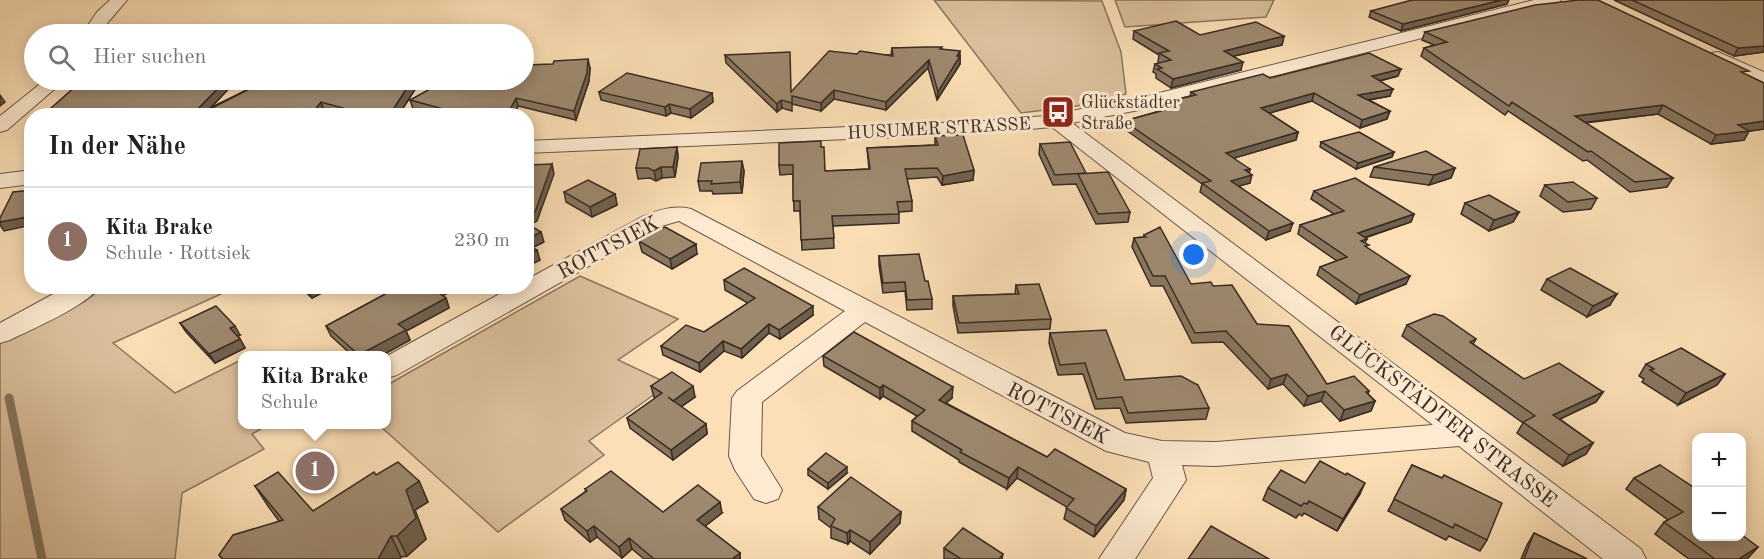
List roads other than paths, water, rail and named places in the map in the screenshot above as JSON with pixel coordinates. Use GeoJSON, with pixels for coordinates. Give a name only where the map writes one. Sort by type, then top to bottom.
{"type":"FeatureCollection","features":[{"type":"Feature","properties":{"kind":"street"},"geometry":{"type":"LineString","coordinates":[[97,24],[119,0]]}},
{"type":"Feature","properties":{"kind":"street","name":"HUSUMER STRASSE"},"geometry":{"type":"LineString","coordinates":[[534,147],[987,127],[1056,120],[1140,104],[1553,0]]}},
{"type":"Feature","properties":{"kind":"street"},"geometry":{"type":"LineString","coordinates":[[1706,51],[1764,79]]}},
{"type":"Feature","properties":{"kind":"street"},"geometry":{"type":"LineString","coordinates":[[0,126],[44,90]]}},
{"type":"Feature","properties":{"kind":"street","name":"GLÜCKSTÄDTER STRASSE"},"geometry":{"type":"LineString","coordinates":[[1056,120],[1629,559]]}},
{"type":"Feature","properties":{"kind":"street"},"geometry":{"type":"LineString","coordinates":[[0,181],[24,178]]}},
{"type":"Feature","properties":{"kind":"street","name":"ROTTSIEK"},"geometry":{"type":"LineString","coordinates":[[534,286],[650,222],[672,214],[682,214],[692,217],[1117,444],[1162,453],[1216,454],[1466,434]]}},
{"type":"Feature","properties":{"kind":"street"},"geometry":{"type":"LineString","coordinates":[[0,334],[75,294]]}},
{"type":"Feature","properties":{"kind":"street","name":"ROTTSIEK"},"geometry":{"type":"LineString","coordinates":[[391,366],[520,294]]}},
{"type":"Feature","properties":{"kind":"street"},"geometry":{"type":"LineString","coordinates":[[766,490],[751,470],[745,456],[747,398],[863,310]]}},
{"type":"Feature","properties":{"kind":"street"},"geometry":{"type":"LineString","coordinates":[[1116,559],[1170,480],[1162,453]]}},
{"type":"Feature","properties":{"kind":"waterway"},"geometry":{"type":"LineString","coordinates":[[9,398],[42,559]]}},
{"type":"Feature","properties":{"kind":"place","name":"Glückstädter Straße"},"geometry":{"type":"Point","coordinates":[1058,112]}},
{"type":"Feature","properties":{"kind":"place","name":"Kita Brake"},"geometry":{"type":"Point","coordinates":[315,471]}}]}
